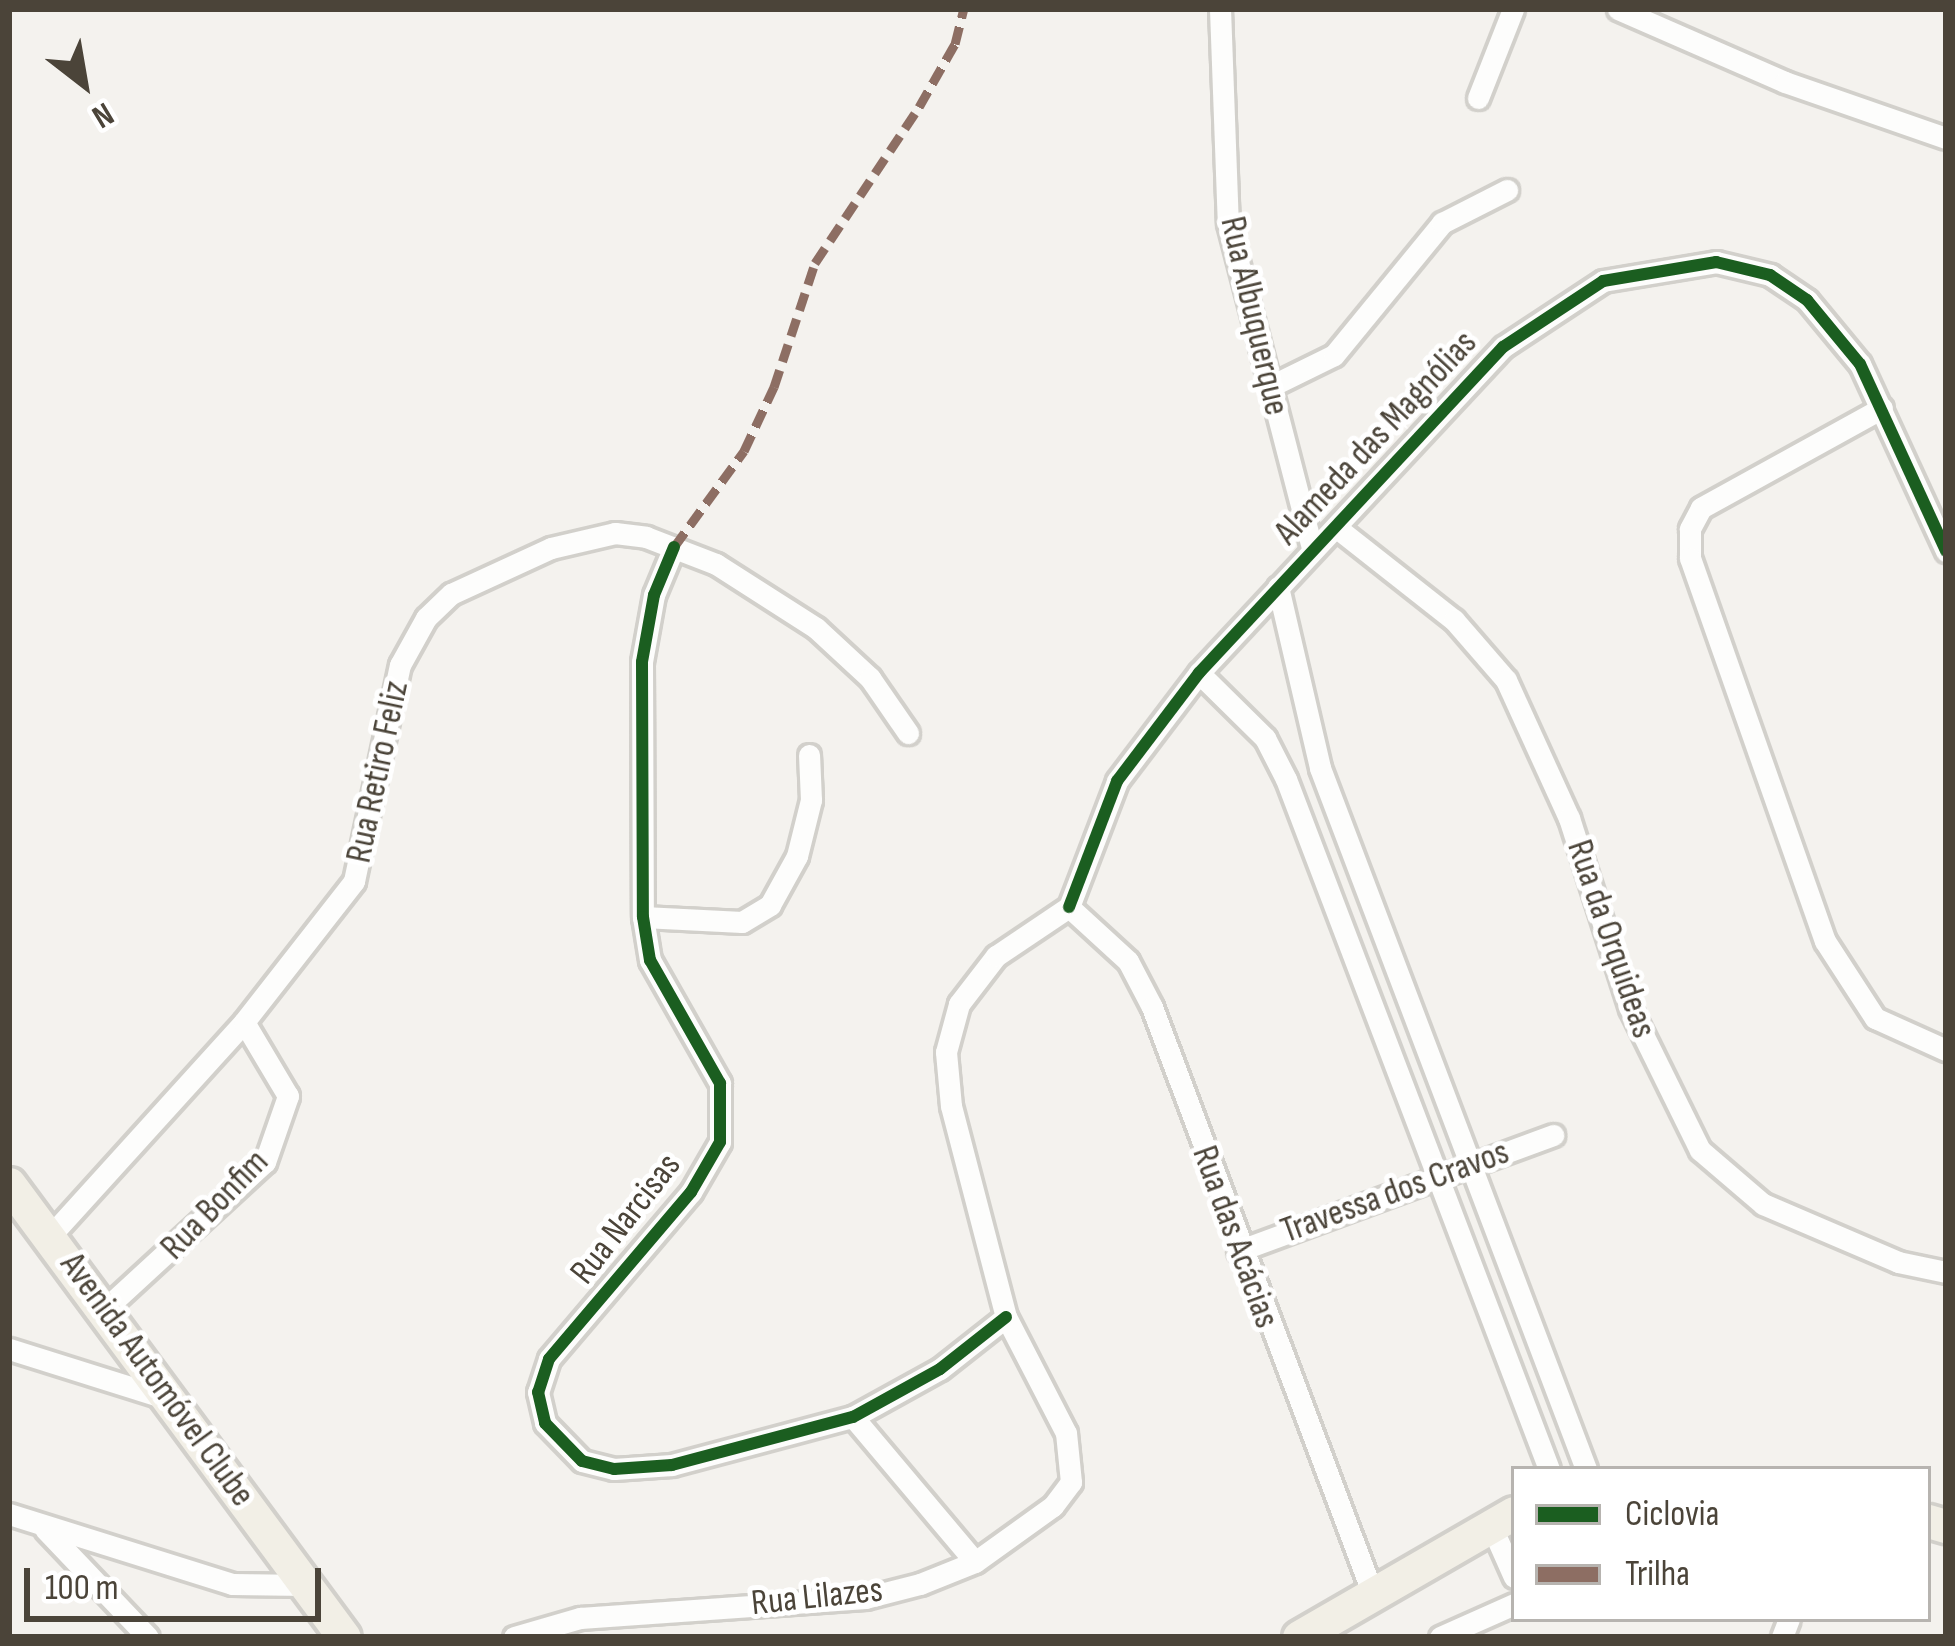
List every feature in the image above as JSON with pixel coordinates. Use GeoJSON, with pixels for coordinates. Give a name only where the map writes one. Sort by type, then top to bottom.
{"type":"FeatureCollection","features":[{"type":"Feature","properties":{"kind":"main road","name":"Avenida Automóvel Clube"},"geometry":{"type":"LineString","coordinates":[[9,1184],[106,1307],[344,1637]]}},
{"type":"Feature","properties":{"kind":"main road"},"geometry":{"type":"LineString","coordinates":[[1299,1637],[1371,1589],[1502,1518]]}},
{"type":"Feature","properties":{"kind":"street","name":"Rua Albuquerque"},"geometry":{"type":"LineString","coordinates":[[1220,9],[1228,224],[1312,548]]}},
{"type":"Feature","properties":{"kind":"street"},"geometry":{"type":"LineString","coordinates":[[1478,98],[1513,9]]}},
{"type":"Feature","properties":{"kind":"street"},"geometry":{"type":"LineString","coordinates":[[1624,10],[1785,82],[1946,138]]}},
{"type":"Feature","properties":{"kind":"street"},"geometry":{"type":"LineString","coordinates":[[1269,387],[1334,355],[1442,224],[1507,190]]}},
{"type":"Feature","properties":{"kind":"street","name":"Alameda das Magnólias"},"geometry":{"type":"LineString","coordinates":[[1069,907],[1118,782],[1199,673],[1503,347],[1603,280],[1655,268],[1716,262],[1770,275],[1834,326],[1882,408],[1946,551]]}},
{"type":"Feature","properties":{"kind":"street"},"geometry":{"type":"LineString","coordinates":[[1882,408],[1701,508],[1690,529],[1690,558],[1825,941],[1876,1018],[1946,1050]]}},
{"type":"Feature","properties":{"kind":"street","name":"Rua da Orquideas"},"geometry":{"type":"LineString","coordinates":[[1337,527],[1454,620],[1506,680],[1555,780],[1630,1008],[1700,1150],[1763,1204],[1898,1262],[1946,1271]]}},
{"type":"Feature","properties":{"kind":"street","name":"Rua Retiro Feliz"},"geometry":{"type":"LineString","coordinates":[[51,1235],[244,1022],[354,881],[400,665],[426,618],[451,594],[551,548],[615,533],[674,547],[716,564],[840,647],[908,733]]}},
{"type":"Feature","properties":{"kind":"street","name":"Rua Narcisas"},"geometry":{"type":"LineString","coordinates":[[674,547],[654,595],[641,662],[643,917],[650,960],[720,1083],[720,1142],[692,1192],[549,1359],[538,1392],[545,1424],[561,1448],[614,1469],[672,1465],[853,1417],[940,1369],[1006,1317]]}},
{"type":"Feature","properties":{"kind":"street","name":"Alameda das Magnólias"},"geometry":{"type":"LineString","coordinates":[[1278,587],[1320,768],[1465,1162],[1585,1466]]}},
{"type":"Feature","properties":{"kind":"street"},"geometry":{"type":"LineString","coordinates":[[1199,673],[1276,755],[1548,1466]]}},
{"type":"Feature","properties":{"kind":"street"},"geometry":{"type":"LineString","coordinates":[[643,917],[742,922],[770,905],[797,856],[812,800],[808,755]]}},
{"type":"Feature","properties":{"kind":"street","name":"Rua das Acácias"},"geometry":{"type":"LineString","coordinates":[[1069,907],[1128,961],[1152,1007],[1238,1251],[1371,1589]]}},
{"type":"Feature","properties":{"kind":"street","name":"Rua Lilazes"},"geometry":{"type":"LineString","coordinates":[[514,1637],[616,1614],[865,1598],[975,1562],[1053,1506],[1071,1482],[1074,1460],[1006,1317],[951,1106],[946,1052],[959,1004],[996,956],[1069,907]]}},
{"type":"Feature","properties":{"kind":"street"},"geometry":{"type":"LineString","coordinates":[[1364,982],[1393,970]]}},
{"type":"Feature","properties":{"kind":"street","name":"Rua Bonfim"},"geometry":{"type":"LineString","coordinates":[[106,1307],[222,1208],[275,1142],[288,1096],[244,1022]]}},
{"type":"Feature","properties":{"kind":"street","name":"Travessa dos Cravos"},"geometry":{"type":"LineString","coordinates":[[1238,1251],[1435,1173],[1553,1135]]}},
{"type":"Feature","properties":{"kind":"street"},"geometry":{"type":"LineString","coordinates":[[9,1349],[172,1400]]}},
{"type":"Feature","properties":{"kind":"street"},"geometry":{"type":"LineString","coordinates":[[853,1417],[975,1562]]}},
{"type":"Feature","properties":{"kind":"street"},"geometry":{"type":"LineString","coordinates":[[9,1514],[232,1584],[306,1585]]}},
{"type":"Feature","properties":{"kind":"street"},"geometry":{"type":"LineString","coordinates":[[1502,1518],[1511,1562]]}},
{"type":"Feature","properties":{"kind":"street"},"geometry":{"type":"LineString","coordinates":[[40,1524],[148,1637]]}},
{"type":"Feature","properties":{"kind":"street"},"geometry":{"type":"LineString","coordinates":[[1440,1637],[1511,1605]]}},
{"type":"Feature","properties":{"kind":"marked path"},"geometry":{"type":"LineString","coordinates":[[674,547],[744,451],[774,387],[815,263],[919,107],[955,44],[964,9]]}},
{"type":"Feature","properties":{"kind":"cycle path"},"geometry":{"type":"LineString","coordinates":[[1069,907],[1117,781],[1199,673],[1503,347],[1603,281],[1716,262],[1770,275],[1807,300],[1860,364],[1946,551]]}},
{"type":"Feature","properties":{"kind":"cycle path"},"geometry":{"type":"LineString","coordinates":[[674,547],[654,595],[642,662],[643,917],[650,960],[720,1083],[720,1142],[691,1192],[549,1359],[538,1392],[545,1423],[582,1461],[614,1469],[672,1465],[853,1417],[940,1369],[1006,1317]]}}]}
